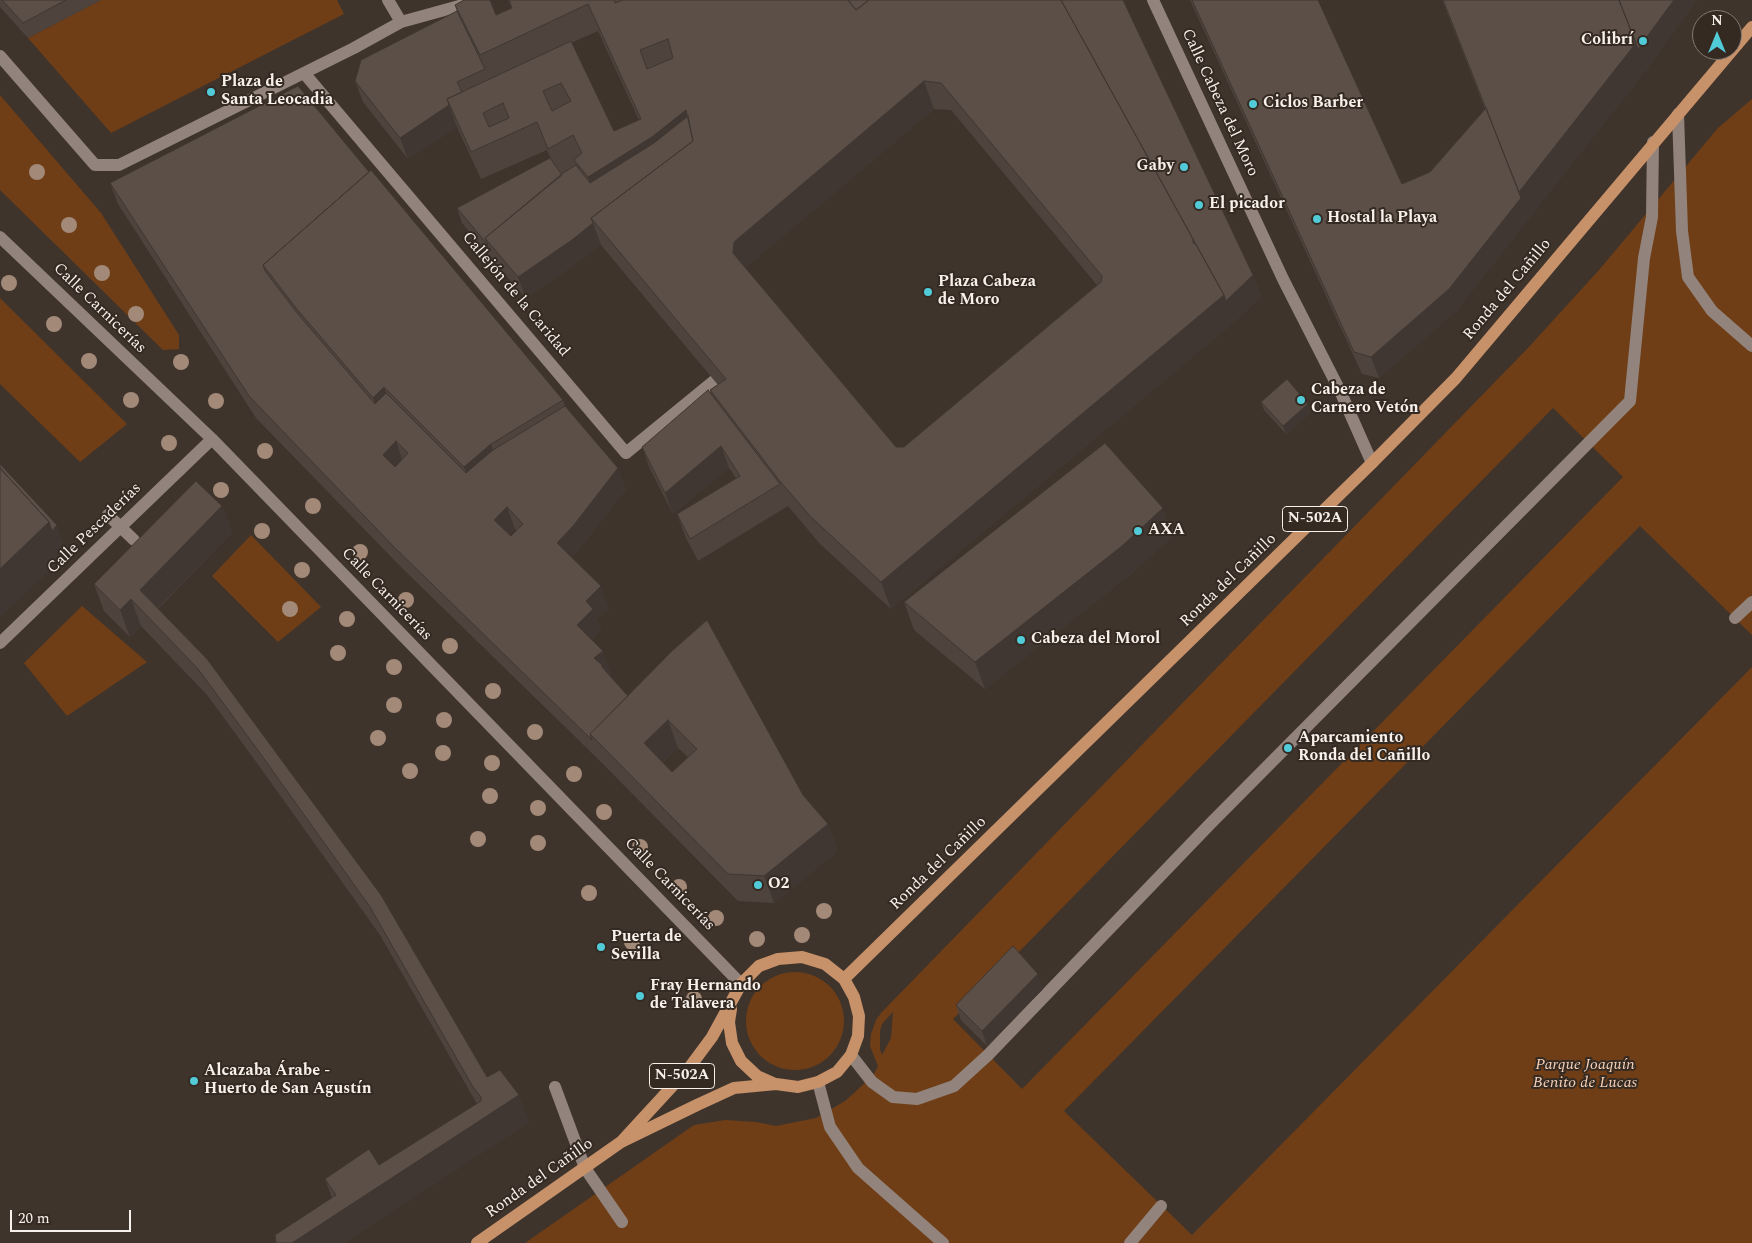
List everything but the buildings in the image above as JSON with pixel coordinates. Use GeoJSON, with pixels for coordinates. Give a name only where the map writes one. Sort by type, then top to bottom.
{"type":"FeatureCollection","features":[{"type":"Feature","properties":{"kind":"main road","name":"Ronda del Cañillo"},"geometry":{"type":"LineString","coordinates":[[844,979],[1372,464],[1456,378],[1653,142],[1752,27]]}},
{"type":"Feature","properties":{"kind":"main road","name":"Ronda del Cañillo"},"geometry":{"type":"LineString","coordinates":[[477,1243],[621,1142],[734,1088],[776,1084],[798,1087],[818,1082],[836,1072],[850,1055],[858,1036],[859,1016],[854,997],[844,979],[825,964],[802,958],[778,959],[759,966],[742,984],[712,1037],[689,1068],[621,1142]]}},
{"type":"Feature","properties":{"kind":"main road","name":"Ronda del Cañillo"},"geometry":{"type":"LineString","coordinates":[[732,1002],[728,1022],[732,1042],[742,1061],[757,1076],[776,1084]]}},
{"type":"Feature","properties":{"kind":"street"},"geometry":{"type":"LineString","coordinates":[[388,0],[401,22]]}},
{"type":"Feature","properties":{"kind":"street"},"geometry":{"type":"LineString","coordinates":[[0,56],[96,165],[119,164],[304,73],[401,22],[481,0]]}},
{"type":"Feature","properties":{"kind":"street","name":"Calle Cabeza del Moro"},"geometry":{"type":"LineString","coordinates":[[1154,0],[1283,279],[1341,393],[1372,464]]}},
{"type":"Feature","properties":{"kind":"street","name":"Callejón de la Caridad"},"geometry":{"type":"LineString","coordinates":[[304,73],[626,453],[714,381]]}},
{"type":"Feature","properties":{"kind":"street"},"geometry":{"type":"LineString","coordinates":[[1678,114],[1682,231],[1688,277],[1712,311],[1752,346]]}},
{"type":"Feature","properties":{"kind":"street"},"geometry":{"type":"LineString","coordinates":[[850,1055],[872,1082],[893,1097],[916,1099],[954,1086],[988,1055],[1212,823],[1630,401],[1644,258],[1652,216],[1653,142]]}},
{"type":"Feature","properties":{"kind":"street","name":"Calle Carnicerías"},"geometry":{"type":"LineString","coordinates":[[0,236],[212,439],[742,984]]}},
{"type":"Feature","properties":{"kind":"street","name":"Calle Pescaderías"},"geometry":{"type":"LineString","coordinates":[[0,643],[212,439]]}},
{"type":"Feature","properties":{"kind":"street"},"geometry":{"type":"LineString","coordinates":[[108,515],[134,540]]}},
{"type":"Feature","properties":{"kind":"street"},"geometry":{"type":"LineString","coordinates":[[1735,618],[1752,602]]}},
{"type":"Feature","properties":{"kind":"street"},"geometry":{"type":"LineString","coordinates":[[818,1082],[830,1127],[858,1168],[943,1243]]}},
{"type":"Feature","properties":{"kind":"street"},"geometry":{"type":"LineString","coordinates":[[555,1087],[585,1168],[622,1222]]}},
{"type":"Feature","properties":{"kind":"street"},"geometry":{"type":"LineString","coordinates":[[1130,1243],[1161,1206]]}},
{"type":"Feature","properties":{"kind":"green space"},"geometry":{"type":"Polygon","coordinates":[[[101,0],[337,0],[344,14],[111,133],[28,38],[101,0]]]}},
{"type":"Feature","properties":{"kind":"green space"},"geometry":{"type":"Polygon","coordinates":[[[0,95],[101,213],[179,335],[179,349],[163,350],[0,190],[0,95]]]}},
{"type":"Feature","properties":{"kind":"green space","name":"Parque Joaquín Benito de Lucas"},"geometry":{"type":"Polygon","coordinates":[[[1752,99],[1752,635],[1640,526],[1064,1111],[1192,1235],[1752,667],[1752,1243],[525,1243],[694,1125],[725,1120],[756,1122],[776,1126],[816,1118],[845,1101],[853,1094],[874,1074],[878,1066],[870,1046],[871,1034],[876,1020],[881,1013],[1527,349],[1599,270],[1718,128],[1752,99]],[[1553,408],[953,1019],[1022,1089],[1623,477],[1553,408]],[[893,1012],[882,1024],[880,1031],[882,1055],[891,1038],[893,1012]]]}},
{"type":"Feature","properties":{"kind":"green space"},"geometry":{"type":"Polygon","coordinates":[[[0,298],[127,424],[80,462],[0,384],[0,298]]]}},
{"type":"Feature","properties":{"kind":"green space"},"geometry":{"type":"Polygon","coordinates":[[[251,535],[321,607],[278,642],[212,576],[251,535]]]}},
{"type":"Feature","properties":{"kind":"green space"},"geometry":{"type":"Polygon","coordinates":[[[82,606],[147,662],[67,716],[24,663],[82,606]]]}},
{"type":"Feature","properties":{"kind":"green space"},"geometry":{"type":"Polygon","coordinates":[[[795,972],[814,976],[829,987],[840,1002],[844,1021],[840,1040],[829,1055],[814,1066],[795,1070],[776,1066],[761,1055],[750,1040],[746,1021],[750,1002],[761,987],[776,976],[795,972]]]}},
{"type":"Feature","properties":{"kind":"place","name":"Colibrí"},"geometry":{"type":"Point","coordinates":[1643,41]}},
{"type":"Feature","properties":{"kind":"place","name":"Plaza de Santa Leocadia"},"geometry":{"type":"Point","coordinates":[211,92]}},
{"type":"Feature","properties":{"kind":"place","name":"Ciclos Barber"},"geometry":{"type":"Point","coordinates":[1253,104]}},
{"type":"Feature","properties":{"kind":"place","name":"Gaby"},"geometry":{"type":"Point","coordinates":[1184,167]}},
{"type":"Feature","properties":{"kind":"place","name":"El picador"},"geometry":{"type":"Point","coordinates":[1199,205]}},
{"type":"Feature","properties":{"kind":"place","name":"Hostal la Playa"},"geometry":{"type":"Point","coordinates":[1317,219]}},
{"type":"Feature","properties":{"kind":"place","name":"Plaza Cabeza de Moro"},"geometry":{"type":"Point","coordinates":[928,292]}},
{"type":"Feature","properties":{"kind":"place","name":"Cabeza de Carnero Vetón"},"geometry":{"type":"Point","coordinates":[1301,400]}},
{"type":"Feature","properties":{"kind":"place","name":"AXA"},"geometry":{"type":"Point","coordinates":[1138,531]}},
{"type":"Feature","properties":{"kind":"place","name":"Cabeza del Morol"},"geometry":{"type":"Point","coordinates":[1021,640]}},
{"type":"Feature","properties":{"kind":"place","name":"Aparcamiento Ronda del Cañillo"},"geometry":{"type":"Point","coordinates":[1288,748]}},
{"type":"Feature","properties":{"kind":"place","name":"O2"},"geometry":{"type":"Point","coordinates":[758,885]}},
{"type":"Feature","properties":{"kind":"place","name":"Puerta de Sevilla"},"geometry":{"type":"Point","coordinates":[601,947]}},
{"type":"Feature","properties":{"kind":"place","name":"Fray Hernando de Talavera"},"geometry":{"type":"Point","coordinates":[640,996]}},
{"type":"Feature","properties":{"kind":"place","name":"Alcazaba Árabe - Huerto de San Agustín"},"geometry":{"type":"Point","coordinates":[194,1081]}}]}
